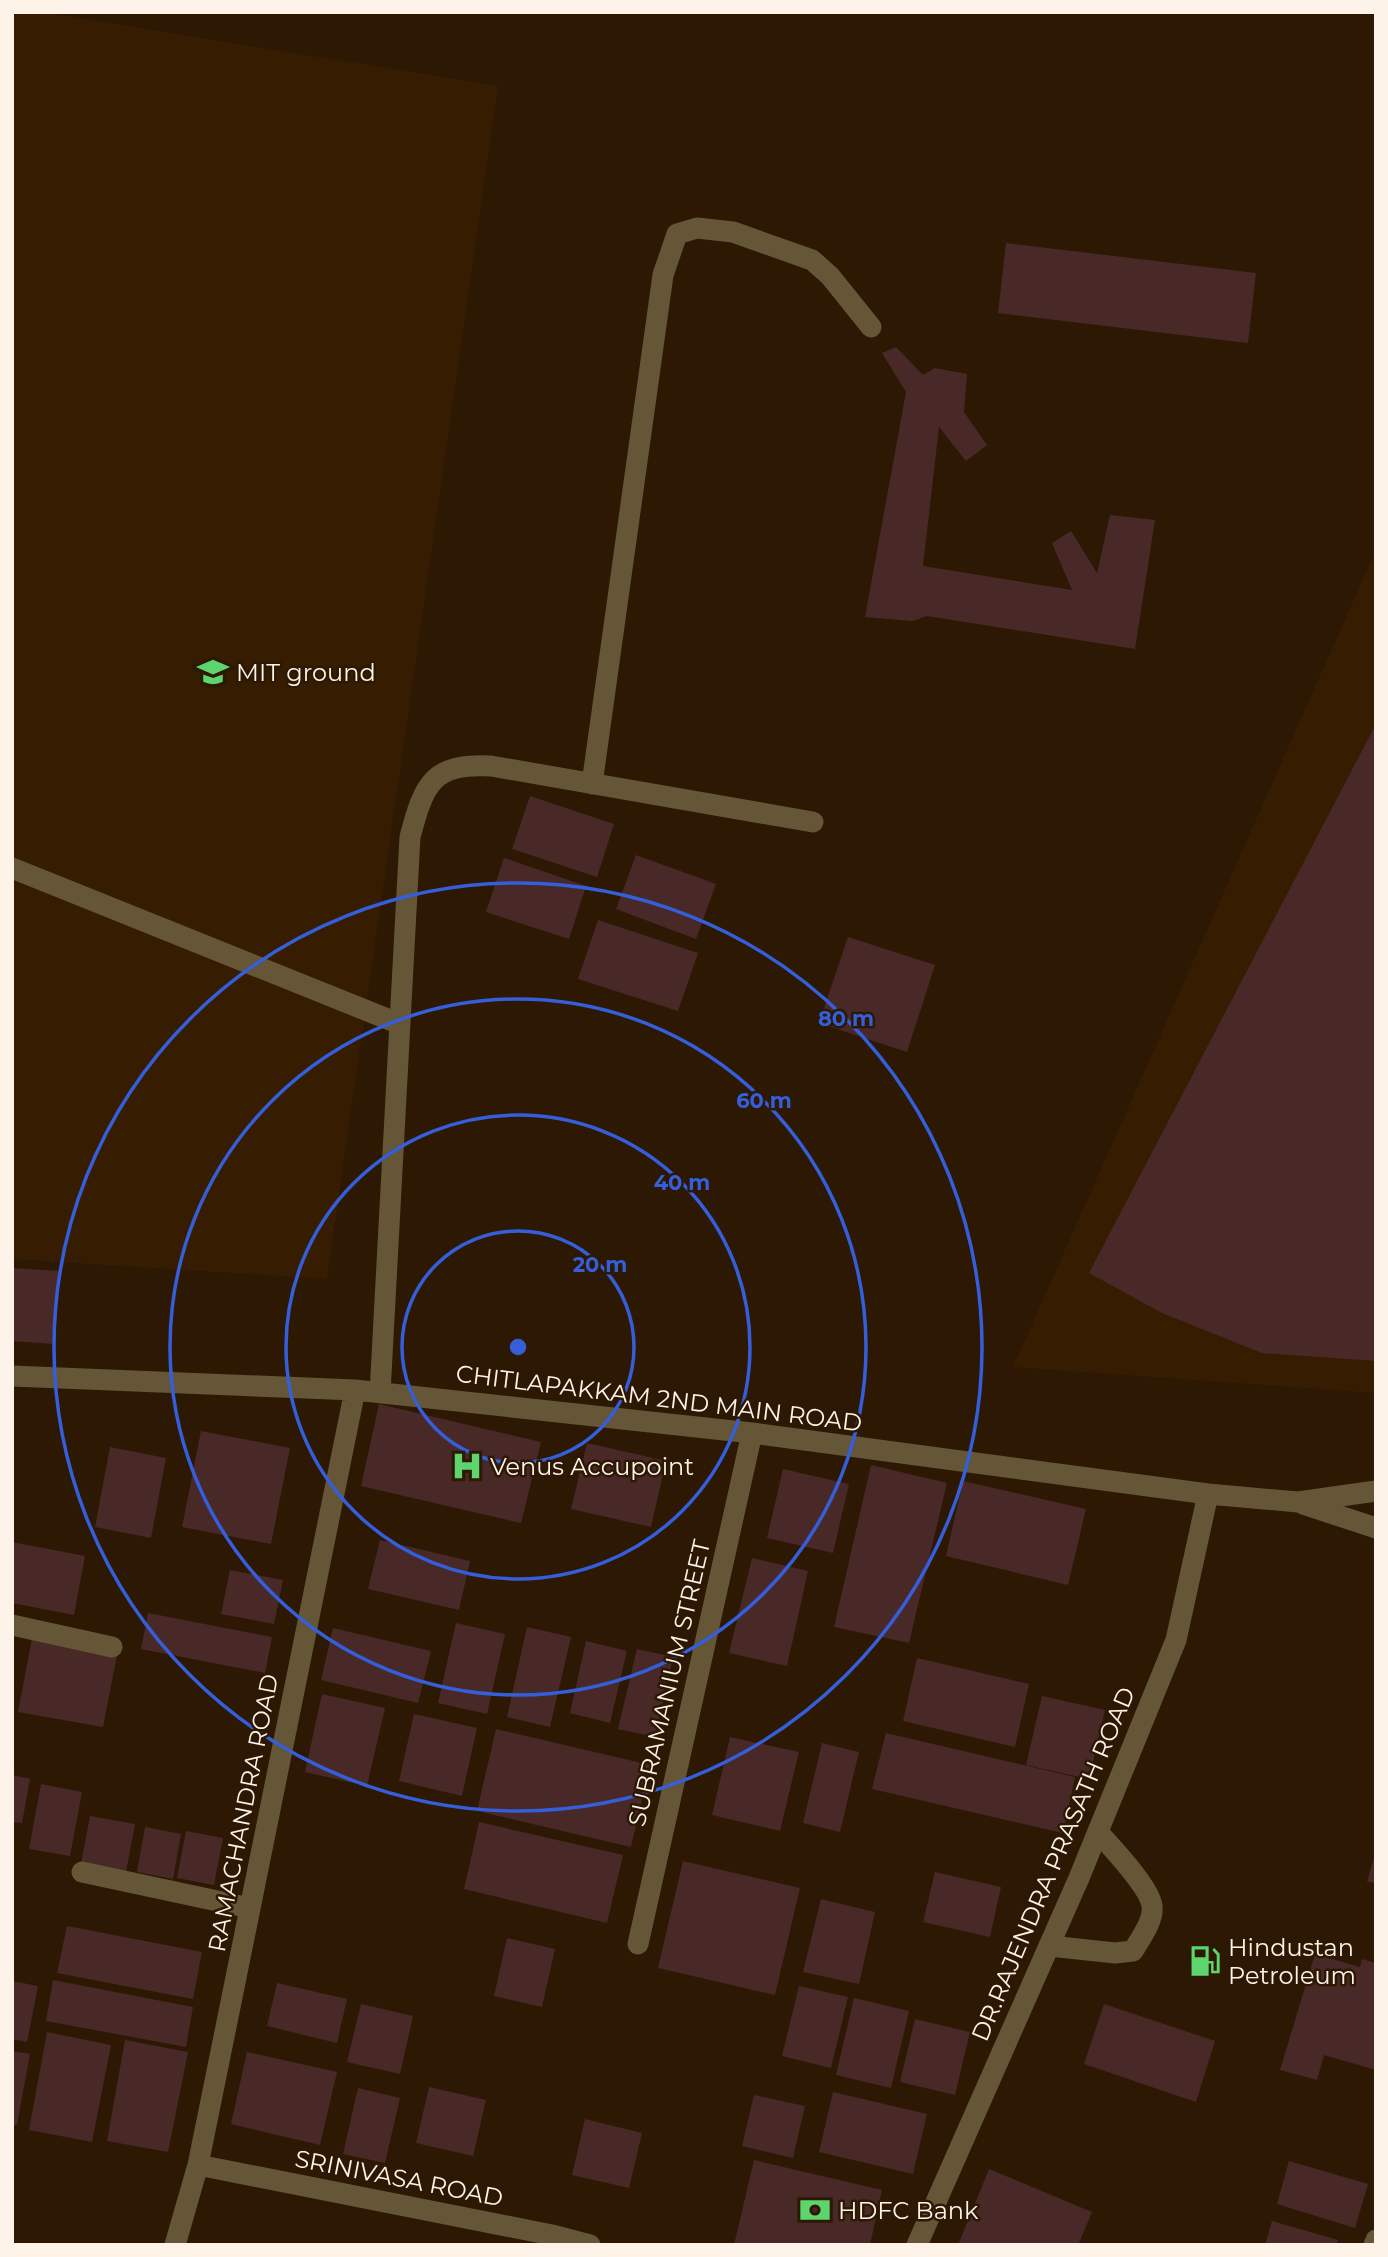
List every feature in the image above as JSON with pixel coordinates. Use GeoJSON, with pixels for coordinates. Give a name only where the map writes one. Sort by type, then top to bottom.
{"type":"FeatureCollection","features":[{"type":"Feature","properties":{"kind":"street"},"geometry":{"type":"LineString","coordinates":[[592,783],[663,275],[677,234],[697,228],[733,232],[813,260],[830,276],[870,327]]}},
{"type":"Feature","properties":{"kind":"street"},"geometry":{"type":"LineString","coordinates":[[380,1393],[410,837],[419,801],[438,774],[466,765],[491,766],[813,822]]}},
{"type":"Feature","properties":{"kind":"street"},"geometry":{"type":"LineString","coordinates":[[12,868],[400,1024]]}},
{"type":"Feature","properties":{"kind":"street","name":"CHITLAPAKKAM 2ND MAIN ROAD"},"geometry":{"type":"LineString","coordinates":[[12,1376],[355,1390],[752,1433],[1208,1494],[1298,1502]]}},
{"type":"Feature","properties":{"kind":"street","name":"RAMACHANDRA ROAD"},"geometry":{"type":"LineString","coordinates":[[175,2245],[198,2165],[355,1390]]}},
{"type":"Feature","properties":{"kind":"street","name":"SUBRAMANIUM STREET"},"geometry":{"type":"LineString","coordinates":[[638,1944],[752,1433]]}},
{"type":"Feature","properties":{"kind":"street"},"geometry":{"type":"LineString","coordinates":[[1298,1502],[1376,1491]]}},
{"type":"Feature","properties":{"kind":"street","name":"DR.RAJENDRA PRASATH ROAD"},"geometry":{"type":"LineString","coordinates":[[917,2245],[1098,1832],[1176,1640],[1208,1494]]}},
{"type":"Feature","properties":{"kind":"street"},"geometry":{"type":"LineString","coordinates":[[1298,1502],[1376,1528]]}},
{"type":"Feature","properties":{"kind":"street"},"geometry":{"type":"LineString","coordinates":[[12,1625],[112,1647]]}},
{"type":"Feature","properties":{"kind":"street"},"geometry":{"type":"LineString","coordinates":[[1049,1946],[1115,1954],[1133,1951],[1149,1921],[1152,1907],[1140,1881],[1098,1832]]}},
{"type":"Feature","properties":{"kind":"street"},"geometry":{"type":"LineString","coordinates":[[82,1872],[250,1908]]}},
{"type":"Feature","properties":{"kind":"street","name":"SRINIVASA ROAD"},"geometry":{"type":"LineString","coordinates":[[198,2165],[539,2232],[590,2245]]}},
{"type":"Feature","properties":{"kind":"shaded area","name":"MIT ground"},"geometry":{"type":"Polygon","coordinates":[[[12,12],[42,12],[498,86],[327,1279],[12,1259],[12,12]]]}},
{"type":"Feature","properties":{"kind":"shaded area"},"geometry":{"type":"Polygon","coordinates":[[[1376,550],[1376,1393],[1013,1367],[1376,550]]]}},
{"type":"Feature","properties":{"kind":"building"},"geometry":{"type":"Polygon","coordinates":[[[1006,243],[1256,273],[1248,343],[998,313],[1006,243]]]}},
{"type":"Feature","properties":{"kind":"building"},"geometry":{"type":"Polygon","coordinates":[[[896,347],[923,375],[935,368],[967,374],[964,412],[987,445],[966,461],[939,427],[923,566],[1072,590],[1052,543],[1071,531],[1097,573],[1110,515],[1155,520],[1135,649],[927,616],[913,621],[865,617],[906,392],[882,353],[896,347]]]}},
{"type":"Feature","properties":{"kind":"building"},"geometry":{"type":"Polygon","coordinates":[[[1376,724],[1376,1361],[1262,1353],[1162,1313],[1089,1273],[1376,724]]]}},
{"type":"Feature","properties":{"kind":"building"},"geometry":{"type":"Polygon","coordinates":[[[530,796],[614,824],[597,877],[512,849],[530,796]]]}},
{"type":"Feature","properties":{"kind":"building"},"geometry":{"type":"Polygon","coordinates":[[[636,855],[716,884],[696,939],[616,909],[636,855]]]}},
{"type":"Feature","properties":{"kind":"building"},"geometry":{"type":"Polygon","coordinates":[[[504,858],[586,886],[569,939],[486,912],[504,858]]]}},
{"type":"Feature","properties":{"kind":"building"},"geometry":{"type":"Polygon","coordinates":[[[598,920],[698,953],[678,1011],[578,979],[598,920]]]}},
{"type":"Feature","properties":{"kind":"building"},"geometry":{"type":"Polygon","coordinates":[[[848,937],[935,965],[907,1052],[819,1023],[848,937]]]}},
{"type":"Feature","properties":{"kind":"building"},"geometry":{"type":"Polygon","coordinates":[[[12,1268],[59,1271],[54,1344],[12,1341],[12,1268]]]}},
{"type":"Feature","properties":{"kind":"building"},"geometry":{"type":"Polygon","coordinates":[[[379,1404],[541,1442],[521,1523],[361,1486],[379,1404]]]}},
{"type":"Feature","properties":{"kind":"building"},"geometry":{"type":"Polygon","coordinates":[[[201,1431],[290,1448],[271,1544],[182,1527],[201,1431]]]}},
{"type":"Feature","properties":{"kind":"building"},"geometry":{"type":"Polygon","coordinates":[[[587,1443],[666,1461],[651,1527],[571,1509],[587,1443]]]}},
{"type":"Feature","properties":{"kind":"building"},"geometry":{"type":"Polygon","coordinates":[[[110,1447],[166,1458],[151,1538],[95,1527],[110,1447]]]}},
{"type":"Feature","properties":{"kind":"building"},"geometry":{"type":"Polygon","coordinates":[[[871,1465],[947,1483],[909,1643],[834,1627],[871,1465]]]}},
{"type":"Feature","properties":{"kind":"building"},"geometry":{"type":"Polygon","coordinates":[[[783,1469],[849,1484],[833,1553],[767,1538],[783,1469]]]}},
{"type":"Feature","properties":{"kind":"building"},"geometry":{"type":"Polygon","coordinates":[[[963,1481],[1086,1509],[1068,1585],[946,1556],[963,1481]]]}},
{"type":"Feature","properties":{"kind":"building"},"geometry":{"type":"Polygon","coordinates":[[[380,1540],[470,1561],[459,1610],[368,1589],[380,1540]]]}},
{"type":"Feature","properties":{"kind":"building"},"geometry":{"type":"Polygon","coordinates":[[[12,1542],[85,1556],[74,1615],[12,1603],[12,1542]]]}},
{"type":"Feature","properties":{"kind":"building"},"geometry":{"type":"Polygon","coordinates":[[[752,1558],[808,1571],[787,1666],[729,1653],[752,1558]]]}},
{"type":"Feature","properties":{"kind":"building"},"geometry":{"type":"Polygon","coordinates":[[[230,1570],[283,1580],[274,1624],[221,1614],[230,1570]]]}},
{"type":"Feature","properties":{"kind":"building"},"geometry":{"type":"Polygon","coordinates":[[[148,1613],[272,1637],[265,1673],[141,1649],[148,1613]]]}},
{"type":"Feature","properties":{"kind":"building"},"geometry":{"type":"Polygon","coordinates":[[[456,1623],[505,1634],[487,1714],[438,1703],[456,1623]]]}},
{"type":"Feature","properties":{"kind":"building"},"geometry":{"type":"Polygon","coordinates":[[[527,1627],[571,1637],[550,1727],[507,1717],[527,1627]]]}},
{"type":"Feature","properties":{"kind":"building"},"geometry":{"type":"Polygon","coordinates":[[[333,1628],[431,1651],[418,1703],[321,1680],[333,1628]]]}},
{"type":"Feature","properties":{"kind":"building"},"geometry":{"type":"Polygon","coordinates":[[[33,1633],[118,1650],[103,1727],[18,1712],[33,1633]]]}},
{"type":"Feature","properties":{"kind":"building"},"geometry":{"type":"Polygon","coordinates":[[[586,1641],[627,1651],[610,1723],[570,1713],[586,1641]]]}},
{"type":"Feature","properties":{"kind":"building"},"geometry":{"type":"Polygon","coordinates":[[[637,1649],[673,1657],[655,1737],[618,1729],[637,1649]]]}},
{"type":"Feature","properties":{"kind":"building"},"geometry":{"type":"Polygon","coordinates":[[[917,1658],[1029,1684],[1015,1747],[903,1721],[917,1658]]]}},
{"type":"Feature","properties":{"kind":"building"},"geometry":{"type":"Polygon","coordinates":[[[322,1694],[385,1708],[367,1786],[305,1772],[322,1694]]]}},
{"type":"Feature","properties":{"kind":"building"},"geometry":{"type":"Polygon","coordinates":[[[1042,1696],[1105,1710],[1089,1779],[1026,1765],[1042,1696]]]}},
{"type":"Feature","properties":{"kind":"building"},"geometry":{"type":"Polygon","coordinates":[[[414,1714],[477,1728],[462,1796],[399,1781],[414,1714]]]}},
{"type":"Feature","properties":{"kind":"building"},"geometry":{"type":"Polygon","coordinates":[[[496,1729],[650,1765],[631,1847],[477,1811],[496,1729]]]}},
{"type":"Feature","properties":{"kind":"building"},"geometry":{"type":"Polygon","coordinates":[[[886,1733],[1075,1777],[1063,1833],[872,1789],[886,1733]]]}},
{"type":"Feature","properties":{"kind":"building"},"geometry":{"type":"Polygon","coordinates":[[[730,1737],[799,1752],[780,1831],[712,1815],[730,1737]]]}},
{"type":"Feature","properties":{"kind":"building"},"geometry":{"type":"Polygon","coordinates":[[[822,1743],[859,1752],[840,1832],[803,1823],[822,1743]]]}},
{"type":"Feature","properties":{"kind":"building"},"geometry":{"type":"Polygon","coordinates":[[[12,1775],[30,1779],[22,1823],[12,1822],[12,1775]]]}},
{"type":"Feature","properties":{"kind":"building"},"geometry":{"type":"Polygon","coordinates":[[[41,1784],[82,1792],[70,1856],[29,1849],[41,1784]]]}},
{"type":"Feature","properties":{"kind":"building"},"geometry":{"type":"Polygon","coordinates":[[[90,1816],[135,1824],[126,1872],[81,1863],[90,1816]]]}},
{"type":"Feature","properties":{"kind":"building"},"geometry":{"type":"Polygon","coordinates":[[[479,1822],[623,1855],[607,1923],[464,1889],[479,1822]]]}},
{"type":"Feature","properties":{"kind":"building"},"geometry":{"type":"Polygon","coordinates":[[[145,1827],[181,1834],[173,1879],[137,1872],[145,1827]]]}},
{"type":"Feature","properties":{"kind":"building"},"geometry":{"type":"Polygon","coordinates":[[[186,1831],[223,1838],[214,1885],[177,1878],[186,1831]]]}},
{"type":"Feature","properties":{"kind":"building"},"geometry":{"type":"Polygon","coordinates":[[[1376,1855],[1376,1884],[1367,1881],[1376,1855]]]}},
{"type":"Feature","properties":{"kind":"building"},"geometry":{"type":"Polygon","coordinates":[[[683,1861],[800,1888],[775,1995],[658,1968],[683,1861]]]}},
{"type":"Feature","properties":{"kind":"building"},"geometry":{"type":"Polygon","coordinates":[[[935,1872],[1001,1887],[990,1937],[923,1922],[935,1872]]]}},
{"type":"Feature","properties":{"kind":"building"},"geometry":{"type":"Polygon","coordinates":[[[821,1899],[875,1912],[859,1984],[803,1972],[821,1899]]]}},
{"type":"Feature","properties":{"kind":"building"},"geometry":{"type":"Polygon","coordinates":[[[67,1926],[202,1952],[193,1999],[57,1973],[67,1926]]]}},
{"type":"Feature","properties":{"kind":"building"},"geometry":{"type":"Polygon","coordinates":[[[507,1938],[555,1949],[542,2007],[494,1996],[507,1938]]]}},
{"type":"Feature","properties":{"kind":"building"},"geometry":{"type":"Polygon","coordinates":[[[1315,1954],[1360,1967],[1362,1959],[1376,1963],[1376,2070],[1324,2055],[1317,2080],[1280,2070],[1315,1954]]]}},
{"type":"Feature","properties":{"kind":"building"},"geometry":{"type":"Polygon","coordinates":[[[53,1980],[193,2007],[186,2047],[46,2021],[53,1980]]]}},
{"type":"Feature","properties":{"kind":"building"},"geometry":{"type":"Polygon","coordinates":[[[12,1981],[38,1986],[27,2042],[12,2039],[12,1981]]]}},
{"type":"Feature","properties":{"kind":"building"},"geometry":{"type":"Polygon","coordinates":[[[277,1983],[347,1999],[337,2043],[267,2026],[277,1983]]]}},
{"type":"Feature","properties":{"kind":"building"},"geometry":{"type":"Polygon","coordinates":[[[799,1986],[848,1997],[831,2068],[782,2056],[799,1986]]]}},
{"type":"Feature","properties":{"kind":"building"},"geometry":{"type":"Polygon","coordinates":[[[854,1998],[909,2011],[891,2088],[836,2075],[854,1998]]]}},
{"type":"Feature","properties":{"kind":"building"},"geometry":{"type":"Polygon","coordinates":[[[361,2004],[413,2016],[400,2074],[347,2062],[361,2004]]]}},
{"type":"Feature","properties":{"kind":"building"},"geometry":{"type":"Polygon","coordinates":[[[1104,2004],[1215,2041],[1196,2102],[1084,2064],[1104,2004]]]}},
{"type":"Feature","properties":{"kind":"building"},"geometry":{"type":"Polygon","coordinates":[[[915,2019],[970,2032],[955,2095],[900,2082],[915,2019]]]}},
{"type":"Feature","properties":{"kind":"building"},"geometry":{"type":"Polygon","coordinates":[[[47,2032],[111,2045],[92,2142],[29,2130],[47,2032]]]}},
{"type":"Feature","properties":{"kind":"building"},"geometry":{"type":"Polygon","coordinates":[[[125,2040],[188,2052],[168,2152],[107,2141],[125,2040]]]}},
{"type":"Feature","properties":{"kind":"building"},"geometry":{"type":"Polygon","coordinates":[[[12,2051],[30,2054],[17,2125],[12,2125],[12,2051]]]}},
{"type":"Feature","properties":{"kind":"building"},"geometry":{"type":"Polygon","coordinates":[[[247,2052],[337,2072],[320,2145],[231,2124],[247,2052]]]}},
{"type":"Feature","properties":{"kind":"building"},"geometry":{"type":"Polygon","coordinates":[[[429,2087],[486,2100],[473,2156],[416,2143],[429,2087]]]}},
{"type":"Feature","properties":{"kind":"building"},"geometry":{"type":"Polygon","coordinates":[[[358,2088],[400,2098],[385,2163],[343,2154],[358,2088]]]}},
{"type":"Feature","properties":{"kind":"building"},"geometry":{"type":"Polygon","coordinates":[[[833,2092],[927,2114],[913,2174],[819,2152],[833,2092]]]}},
{"type":"Feature","properties":{"kind":"building"},"geometry":{"type":"Polygon","coordinates":[[[754,2095],[805,2106],[793,2158],[742,2146],[754,2095]]]}},
{"type":"Feature","properties":{"kind":"building"},"geometry":{"type":"Polygon","coordinates":[[[585,2119],[642,2133],[629,2188],[572,2175],[585,2119]]]}},
{"type":"Feature","properties":{"kind":"building"},"geometry":{"type":"Polygon","coordinates":[[[754,2160],[882,2190],[870,2245],[734,2245],[754,2160]]]}},
{"type":"Feature","properties":{"kind":"building"},"geometry":{"type":"Polygon","coordinates":[[[1289,2161],[1368,2184],[1355,2228],[1277,2204],[1289,2161]]]}},
{"type":"Feature","properties":{"kind":"building"},"geometry":{"type":"Polygon","coordinates":[[[989,2169],[1092,2212],[1078,2245],[958,2245],[989,2169]]]}},
{"type":"Feature","properties":{"kind":"building"},"geometry":{"type":"Polygon","coordinates":[[[1272,2221],[1338,2240],[1336,2245],[1265,2245],[1272,2221]]]}},
{"type":"Feature","properties":{"kind":"place","name":"MIT ground"},"geometry":{"type":"Point","coordinates":[213,672]}},
{"type":"Feature","properties":{"kind":"place","name":"Venus Accupoint"},"geometry":{"type":"Point","coordinates":[467,1466]}},
{"type":"Feature","properties":{"kind":"place","name":"Hindustan Petroleum"},"geometry":{"type":"Point","coordinates":[1205,1961]}},
{"type":"Feature","properties":{"kind":"place","name":"HDFC Bank"},"geometry":{"type":"Point","coordinates":[815,2210]}}]}
